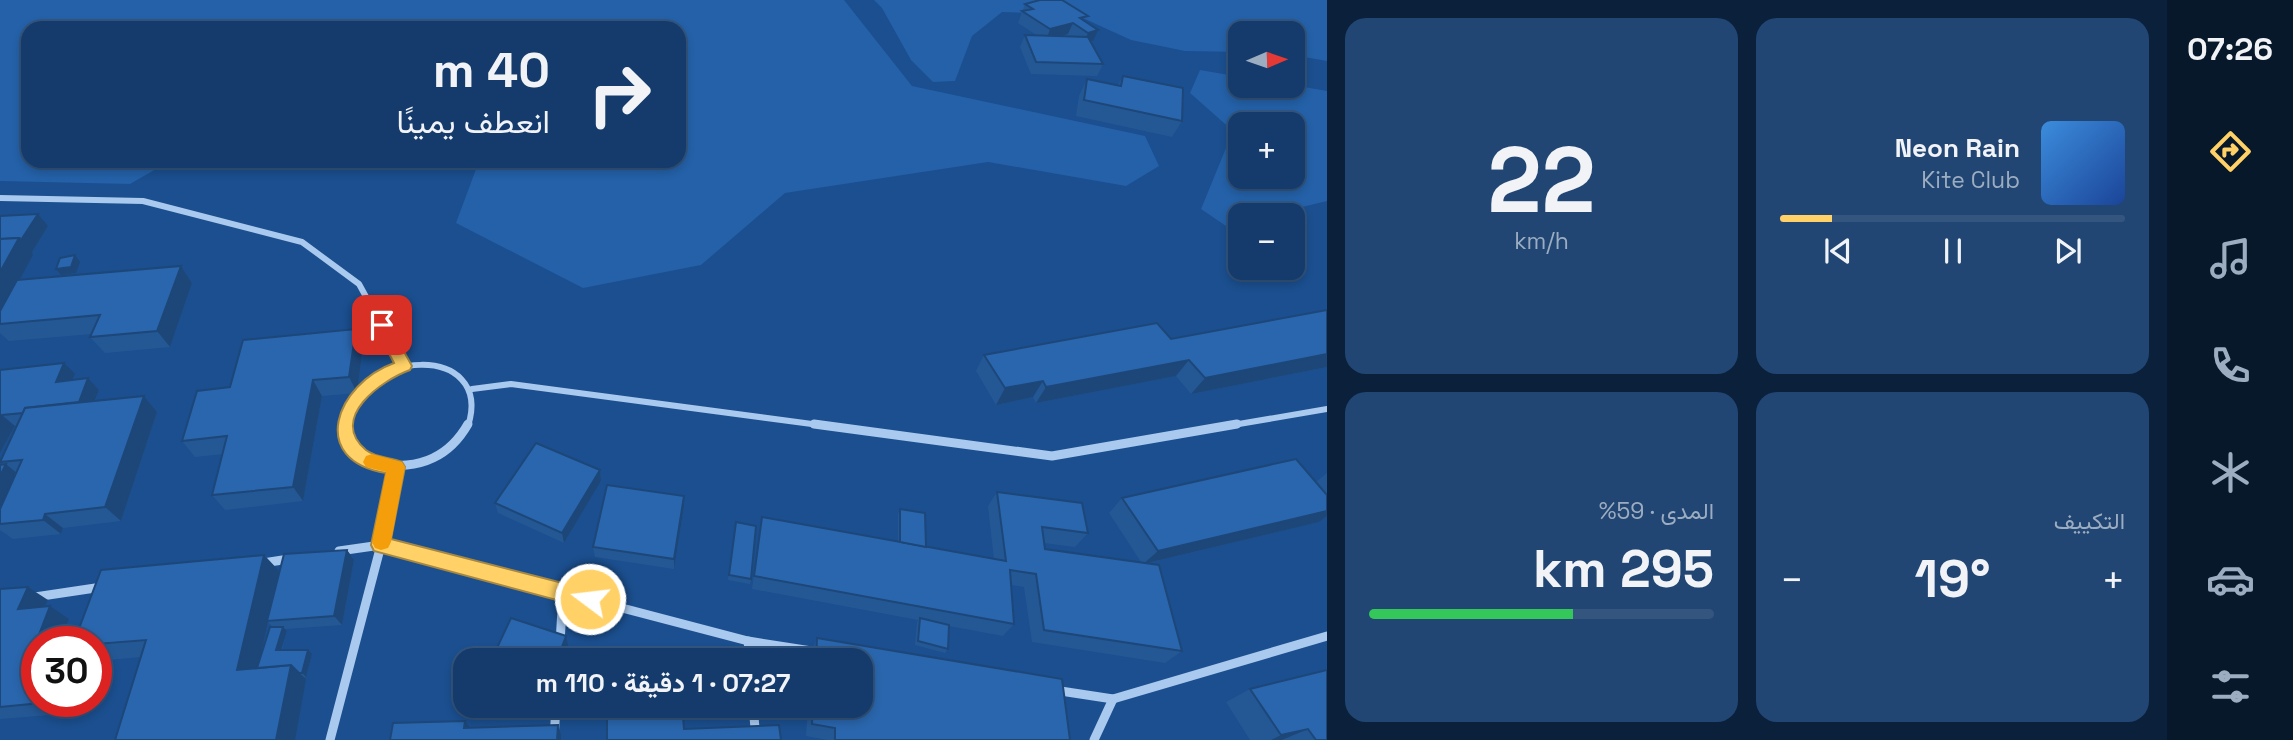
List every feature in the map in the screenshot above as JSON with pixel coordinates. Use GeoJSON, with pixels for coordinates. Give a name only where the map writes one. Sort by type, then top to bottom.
{"type":"FeatureCollection","features":[{"type":"Feature","properties":{"kind":"street"},"geometry":{"type":"LineString","coordinates":[[0,198],[143,201],[302,242],[359,284],[404,366]]}},
{"type":"Feature","properties":{"kind":"street"},"geometry":{"type":"LineString","coordinates":[[425,363],[445,366],[461,375],[472,389],[475,405],[471,423],[460,440],[431,460],[396,467],[376,464],[360,456],[350,444],[345,428],[347,412],[356,397],[385,373],[404,366],[425,363]]}},
{"type":"Feature","properties":{"kind":"street"},"geometry":{"type":"LineString","coordinates":[[472,389],[511,384],[1052,456],[1327,410]]}},
{"type":"Feature","properties":{"kind":"street"},"geometry":{"type":"LineString","coordinates":[[330,740],[381,545],[396,467]]}},
{"type":"Feature","properties":{"kind":"street"},"geometry":{"type":"LineString","coordinates":[[326,553],[381,545],[748,641],[792,648]]}},
{"type":"Feature","properties":{"kind":"street"},"geometry":{"type":"LineString","coordinates":[[258,564],[299,558]]}},
{"type":"Feature","properties":{"kind":"street"},"geometry":{"type":"LineString","coordinates":[[27,598],[109,586]]}},
{"type":"Feature","properties":{"kind":"street"},"geometry":{"type":"LineString","coordinates":[[560,648],[564,592]]}},
{"type":"Feature","properties":{"kind":"street"},"geometry":{"type":"LineString","coordinates":[[1046,688],[1113,699],[1327,636]]}},
{"type":"Feature","properties":{"kind":"street"},"geometry":{"type":"LineString","coordinates":[[748,641],[749,648]]}},
{"type":"Feature","properties":{"kind":"street"},"geometry":{"type":"LineString","coordinates":[[1094,740],[1113,699]]}},
{"type":"Feature","properties":{"kind":"street"},"geometry":{"type":"LineString","coordinates":[[554,740],[555,718]]}},
{"type":"Feature","properties":{"kind":"street"},"geometry":{"type":"LineString","coordinates":[[754,718],[756,740]]}},
{"type":"Feature","properties":{"kind":"shaded area"},"geometry":{"type":"Polygon","coordinates":[[[0,0],[844,0],[912,86],[1145,136],[1159,166],[1126,186],[988,162],[785,193],[701,265],[583,288],[456,223],[476,168],[686,168],[686,21],[21,21],[21,168],[158,168],[130,184],[0,181],[0,0]]]}},
{"type":"Feature","properties":{"kind":"shaded area"},"geometry":{"type":"Polygon","coordinates":[[[874,0],[1327,0],[1327,61],[1306,57],[1306,21],[1228,21],[1228,52],[1185,51],[1131,40],[1074,14],[1002,12],[972,36],[955,81],[933,82],[911,60],[882,8],[874,0]]]}},
{"type":"Feature","properties":{"kind":"shaded area"},"geometry":{"type":"Polygon","coordinates":[[[1200,70],[1228,75],[1228,98],[1306,98],[1306,87],[1327,91],[1327,201],[1305,206],[1305,203],[1228,203],[1226,226],[1201,209],[1228,143],[1228,189],[1305,189],[1305,112],[1228,112],[1228,127],[1190,93],[1200,70]]]}},
{"type":"Feature","properties":{"kind":"building"},"geometry":{"type":"Polygon","coordinates":[[[1040,0],[1062,0],[1088,16],[1080,18],[1098,30],[1088,33],[1073,23],[1050,29],[1022,11],[1033,9],[1025,4],[1040,0]]]}},
{"type":"Feature","properties":{"kind":"building"},"geometry":{"type":"Polygon","coordinates":[[[1025,35],[1088,37],[1103,64],[1036,62],[1025,35]]]}},
{"type":"Feature","properties":{"kind":"building"},"geometry":{"type":"Polygon","coordinates":[[[1123,76],[1183,88],[1182,121],[1084,100],[1087,79],[1121,86],[1123,76]]]}},
{"type":"Feature","properties":{"kind":"building"},"geometry":{"type":"Polygon","coordinates":[[[38,214],[21,240],[0,239],[0,216],[38,214]]]}},
{"type":"Feature","properties":{"kind":"building"},"geometry":{"type":"Polygon","coordinates":[[[19,238],[0,272],[0,239],[19,238]]]}},
{"type":"Feature","properties":{"kind":"building"},"geometry":{"type":"Polygon","coordinates":[[[75,255],[71,267],[56,269],[60,258],[75,255]]]}},
{"type":"Feature","properties":{"kind":"building"},"geometry":{"type":"Polygon","coordinates":[[[181,266],[157,331],[90,337],[100,315],[0,324],[0,311],[17,280],[181,266]]]}},
{"type":"Feature","properties":{"kind":"building"},"geometry":{"type":"Polygon","coordinates":[[[1327,310],[1327,354],[1205,378],[1189,360],[1046,387],[1043,381],[1005,388],[984,355],[1157,323],[1171,339],[1327,310]]]}},
{"type":"Feature","properties":{"kind":"building"},"geometry":{"type":"Polygon","coordinates":[[[356,329],[349,377],[313,380],[293,487],[212,495],[227,436],[182,441],[197,391],[230,387],[243,340],[356,329]]]}},
{"type":"Feature","properties":{"kind":"building"},"geometry":{"type":"Polygon","coordinates":[[[64,363],[56,382],[88,378],[79,402],[25,408],[23,413],[2,415],[0,419],[0,370],[64,363]]]}},
{"type":"Feature","properties":{"kind":"building"},"geometry":{"type":"Polygon","coordinates":[[[144,396],[105,507],[45,514],[43,520],[0,524],[0,509],[22,460],[0,462],[25,408],[144,396]]]}},
{"type":"Feature","properties":{"kind":"building"},"geometry":{"type":"Polygon","coordinates":[[[536,443],[600,470],[562,533],[495,503],[536,443]]]}},
{"type":"Feature","properties":{"kind":"building"},"geometry":{"type":"Polygon","coordinates":[[[1296,459],[1327,495],[1327,511],[1158,551],[1122,498],[1296,459]]]}},
{"type":"Feature","properties":{"kind":"building"},"geometry":{"type":"Polygon","coordinates":[[[6,464],[0,476],[0,465],[6,464]]]}},
{"type":"Feature","properties":{"kind":"building"},"geometry":{"type":"Polygon","coordinates":[[[607,485],[684,496],[674,559],[593,547],[607,485]]]}},
{"type":"Feature","properties":{"kind":"building"},"geometry":{"type":"Polygon","coordinates":[[[997,492],[1082,503],[1088,533],[1042,527],[1045,549],[1159,565],[1182,651],[1044,630],[1036,574],[1010,570],[1014,624],[754,576],[762,517],[1006,561],[997,492]]]}},
{"type":"Feature","properties":{"kind":"building"},"geometry":{"type":"Polygon","coordinates":[[[900,509],[925,513],[926,547],[900,542],[900,509]]]}},
{"type":"Feature","properties":{"kind":"building"},"geometry":{"type":"Polygon","coordinates":[[[736,522],[756,526],[751,579],[729,575],[736,522]]]}},
{"type":"Feature","properties":{"kind":"building"},"geometry":{"type":"Polygon","coordinates":[[[347,550],[334,616],[267,621],[284,554],[347,550]]]}},
{"type":"Feature","properties":{"kind":"building"},"geometry":{"type":"Polygon","coordinates":[[[264,555],[237,670],[291,665],[276,740],[115,740],[146,640],[112,643],[112,626],[80,626],[101,570],[264,555]]]}},
{"type":"Feature","properties":{"kind":"building"},"geometry":{"type":"Polygon","coordinates":[[[28,587],[18,609],[50,606],[42,626],[21,626],[21,705],[0,707],[0,589],[28,587]]]}},
{"type":"Feature","properties":{"kind":"building"},"geometry":{"type":"Polygon","coordinates":[[[511,618],[566,636],[562,648],[497,648],[511,618]]]}},
{"type":"Feature","properties":{"kind":"building"},"geometry":{"type":"Polygon","coordinates":[[[920,618],[949,625],[948,649],[918,641],[920,618]]]}},
{"type":"Feature","properties":{"kind":"building"},"geometry":{"type":"Polygon","coordinates":[[[270,627],[283,627],[276,650],[308,650],[302,673],[291,665],[257,668],[270,627]]]}},
{"type":"Feature","properties":{"kind":"building"},"geometry":{"type":"Polygon","coordinates":[[[817,638],[1062,679],[1070,740],[835,740],[835,728],[812,724],[812,718],[873,718],[873,648],[817,648],[817,638]]]}},
{"type":"Feature","properties":{"kind":"building"},"geometry":{"type":"Polygon","coordinates":[[[1327,670],[1327,740],[1316,740],[1308,729],[1281,735],[1250,689],[1327,670]]]}},
{"type":"Feature","properties":{"kind":"building"},"geometry":{"type":"Polygon","coordinates":[[[607,718],[683,718],[684,729],[779,725],[781,740],[607,740],[607,718]]]}},
{"type":"Feature","properties":{"kind":"building"},"geometry":{"type":"Polygon","coordinates":[[[465,721],[464,728],[558,725],[557,740],[390,740],[393,723],[465,721]]]}},
{"type":"Feature","properties":{"kind":"slow traffic"},"geometry":{"type":"LineString","coordinates":[[372,462],[396,467],[381,542]]}},
{"type":"Feature","properties":{"kind":"route"},"geometry":{"type":"LineString","coordinates":[[382,325],[404,366],[369,383],[347,412],[345,428],[350,444],[360,456],[376,464],[396,467],[381,545],[590,599]]}}]}
